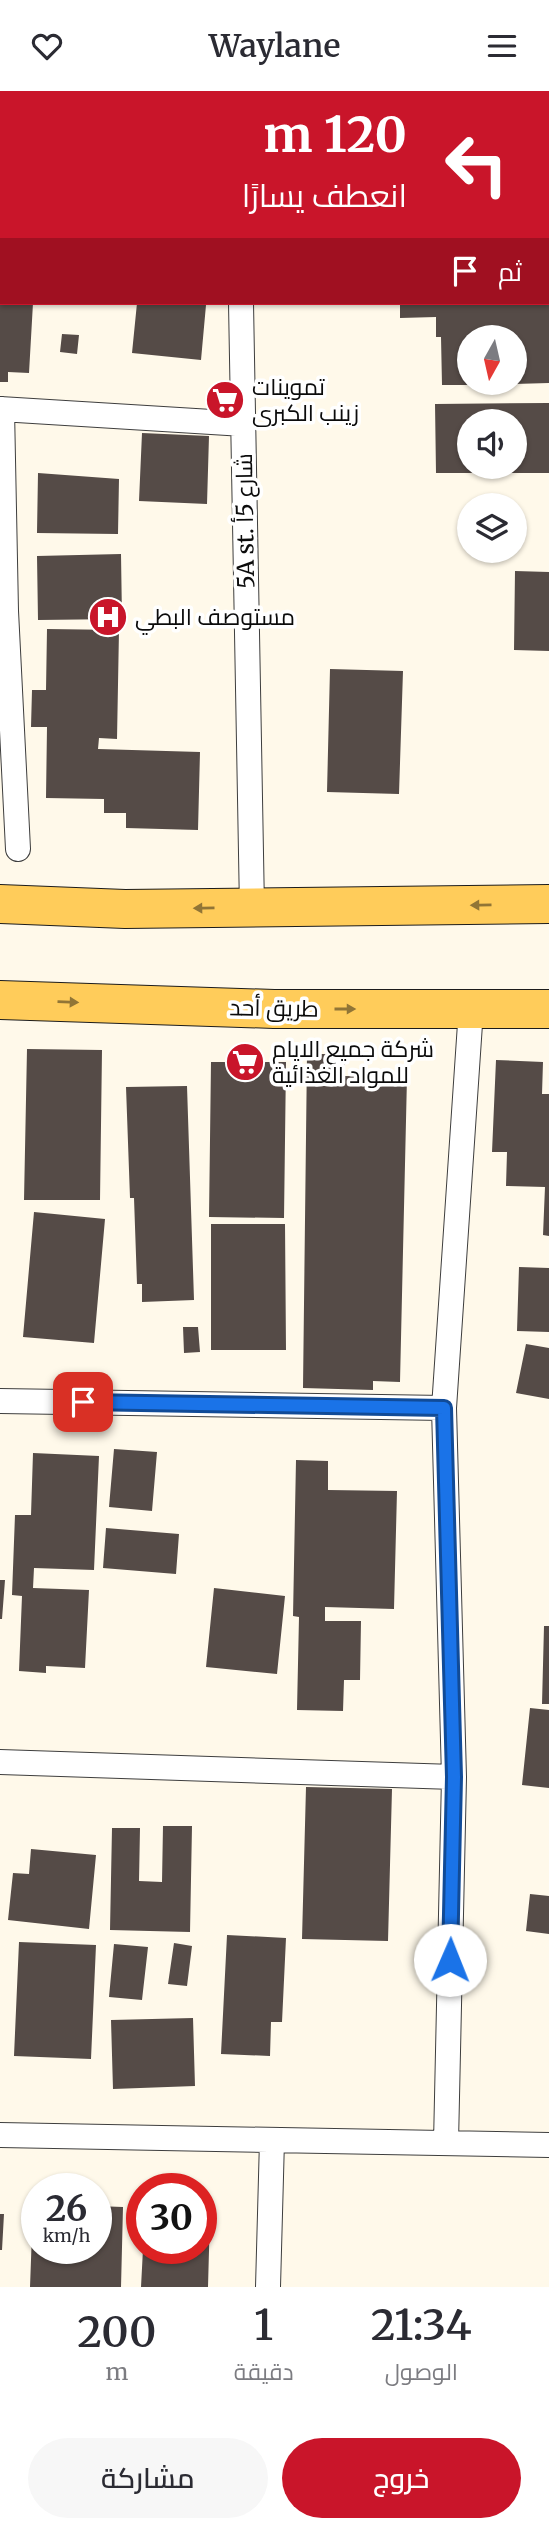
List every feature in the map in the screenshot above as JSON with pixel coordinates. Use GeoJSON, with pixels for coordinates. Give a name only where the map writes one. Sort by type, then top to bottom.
{"type":"FeatureCollection","features":[{"type":"Feature","properties":{"kind":"main road"},"geometry":{"type":"LineString","coordinates":[[0,904],[125,909],[549,904]]}},
{"type":"Feature","properties":{"kind":"main road","name":"طريق أحد"},"geometry":{"type":"LineString","coordinates":[[0,1000],[274,1009],[549,1009]]}},
{"type":"Feature","properties":{"kind":"street","name":"5A st. شارع 5أ"},"geometry":{"type":"LineString","coordinates":[[242,305],[252,908]]}},
{"type":"Feature","properties":{"kind":"street"},"geometry":{"type":"LineString","coordinates":[[18,849],[3,611],[1,409],[244,424]]}},
{"type":"Feature","properties":{"kind":"street"},"geometry":{"type":"LineString","coordinates":[[446,2143],[454,1777],[444,1408],[471,1009]]}},
{"type":"Feature","properties":{"kind":"street"},"geometry":{"type":"LineString","coordinates":[[0,1401],[444,1408]]}},
{"type":"Feature","properties":{"kind":"street"},"geometry":{"type":"LineString","coordinates":[[0,1762],[454,1777]]}},
{"type":"Feature","properties":{"kind":"street"},"geometry":{"type":"LineString","coordinates":[[0,2135],[549,2145]]}},
{"type":"Feature","properties":{"kind":"street"},"geometry":{"type":"LineString","coordinates":[[268,2287],[272,2140]]}},
{"type":"Feature","properties":{"kind":"building"},"geometry":{"type":"Polygon","coordinates":[[[0,305],[33,305],[29,373],[8,372],[8,382],[0,382],[0,305]]]}},
{"type":"Feature","properties":{"kind":"building"},"geometry":{"type":"Polygon","coordinates":[[[137,305],[206,305],[201,360],[132,353],[137,305]]]}},
{"type":"Feature","properties":{"kind":"building"},"geometry":{"type":"Polygon","coordinates":[[[400,305],[549,305],[549,383],[527,384],[527,325],[457,325],[457,385],[442,385],[441,337],[436,337],[436,317],[400,318],[400,305]]]}},
{"type":"Feature","properties":{"kind":"building"},"geometry":{"type":"Polygon","coordinates":[[[62,334],[79,335],[77,354],[60,352],[62,334]]]}},
{"type":"Feature","properties":{"kind":"building"},"geometry":{"type":"Polygon","coordinates":[[[549,403],[549,473],[527,473],[527,409],[457,409],[457,473],[436,473],[435,404],[549,403]]]}},
{"type":"Feature","properties":{"kind":"building"},"geometry":{"type":"Polygon","coordinates":[[[142,433],[209,436],[207,504],[139,501],[142,433]]]}},
{"type":"Feature","properties":{"kind":"building"},"geometry":{"type":"Polygon","coordinates":[[[38,473],[119,479],[118,534],[37,533],[38,473]]]}},
{"type":"Feature","properties":{"kind":"building"},"geometry":{"type":"Polygon","coordinates":[[[121,554],[122,619],[38,620],[37,556],[121,554]]]}},
{"type":"Feature","properties":{"kind":"building"},"geometry":{"type":"Polygon","coordinates":[[[515,571],[549,572],[549,651],[514,650],[515,571]]]}},
{"type":"Feature","properties":{"kind":"building"},"geometry":{"type":"Polygon","coordinates":[[[47,629],[119,630],[117,739],[99,738],[98,749],[200,752],[198,830],[126,828],[126,813],[104,813],[104,799],[46,798],[47,727],[31,727],[32,690],[46,690],[47,629]]]}},
{"type":"Feature","properties":{"kind":"building"},"geometry":{"type":"Polygon","coordinates":[[[330,669],[403,671],[399,794],[327,792],[330,669]]]}},
{"type":"Feature","properties":{"kind":"building"},"geometry":{"type":"Polygon","coordinates":[[[27,1049],[102,1050],[100,1200],[24,1200],[27,1049]]]}},
{"type":"Feature","properties":{"kind":"building"},"geometry":{"type":"Polygon","coordinates":[[[307,1054],[345,1054],[344,1076],[407,1077],[400,1382],[373,1381],[373,1390],[303,1388],[307,1054]]]}},
{"type":"Feature","properties":{"kind":"building"},"geometry":{"type":"Polygon","coordinates":[[[496,1060],[543,1062],[542,1094],[549,1094],[549,1236],[543,1235],[545,1187],[506,1186],[507,1152],[492,1152],[496,1060]]]}},
{"type":"Feature","properties":{"kind":"building"},"geometry":{"type":"Polygon","coordinates":[[[211,1062],[286,1062],[284,1218],[209,1217],[211,1062]]]}},
{"type":"Feature","properties":{"kind":"building"},"geometry":{"type":"Polygon","coordinates":[[[187,1086],[194,1300],[142,1302],[142,1284],[137,1284],[134,1198],[130,1198],[126,1087],[187,1086]]]}},
{"type":"Feature","properties":{"kind":"building"},"geometry":{"type":"Polygon","coordinates":[[[34,1212],[105,1219],[94,1343],[23,1337],[34,1212]]]}},
{"type":"Feature","properties":{"kind":"building"},"geometry":{"type":"Polygon","coordinates":[[[211,1224],[285,1224],[286,1350],[211,1350],[211,1224]]]}},
{"type":"Feature","properties":{"kind":"building"},"geometry":{"type":"Polygon","coordinates":[[[519,1267],[549,1268],[549,1332],[517,1331],[519,1267]]]}},
{"type":"Feature","properties":{"kind":"building"},"geometry":{"type":"Polygon","coordinates":[[[183,1327],[198,1327],[200,1352],[184,1353],[183,1327]]]}},
{"type":"Feature","properties":{"kind":"building"},"geometry":{"type":"Polygon","coordinates":[[[526,1344],[549,1348],[549,1399],[516,1393],[526,1344]]]}},
{"type":"Feature","properties":{"kind":"building"},"geometry":{"type":"Polygon","coordinates":[[[114,1449],[157,1452],[152,1511],[109,1507],[114,1449]]]}},
{"type":"Feature","properties":{"kind":"building"},"geometry":{"type":"Polygon","coordinates":[[[33,1453],[99,1456],[94,1570],[34,1568],[33,1588],[89,1590],[85,1668],[46,1666],[46,1673],[19,1671],[22,1596],[12,1595],[15,1515],[31,1515],[33,1453]]]}},
{"type":"Feature","properties":{"kind":"building"},"geometry":{"type":"Polygon","coordinates":[[[296,1460],[328,1461],[328,1490],[397,1491],[394,1609],[325,1607],[325,1621],[361,1621],[360,1680],[344,1680],[343,1711],[297,1710],[299,1617],[293,1616],[296,1460]]]}},
{"type":"Feature","properties":{"kind":"building"},"geometry":{"type":"Polygon","coordinates":[[[106,1528],[179,1534],[176,1574],[103,1568],[106,1528]]]}},
{"type":"Feature","properties":{"kind":"building"},"geometry":{"type":"Polygon","coordinates":[[[0,1580],[5,1580],[2,1619],[0,1619],[0,1580]]]}},
{"type":"Feature","properties":{"kind":"building"},"geometry":{"type":"Polygon","coordinates":[[[214,1588],[285,1596],[277,1674],[206,1667],[214,1588]]]}},
{"type":"Feature","properties":{"kind":"building"},"geometry":{"type":"Polygon","coordinates":[[[544,1626],[549,1626],[549,1704],[542,1704],[544,1626]]]}},
{"type":"Feature","properties":{"kind":"building"},"geometry":{"type":"Polygon","coordinates":[[[530,1708],[549,1710],[549,1788],[522,1785],[530,1708]]]}},
{"type":"Feature","properties":{"kind":"building"},"geometry":{"type":"Polygon","coordinates":[[[306,1787],[392,1789],[388,1941],[302,1939],[306,1787]]]}},
{"type":"Feature","properties":{"kind":"building"},"geometry":{"type":"Polygon","coordinates":[[[163,1826],[192,1826],[190,1932],[110,1930],[112,1828],[140,1828],[139,1881],[162,1882],[163,1826]]]}},
{"type":"Feature","properties":{"kind":"building"},"geometry":{"type":"Polygon","coordinates":[[[31,1849],[96,1855],[89,1929],[8,1920],[13,1873],[29,1874],[31,1849]]]}},
{"type":"Feature","properties":{"kind":"building"},"geometry":{"type":"Polygon","coordinates":[[[530,1894],[549,1896],[549,1934],[526,1931],[530,1894]]]}},
{"type":"Feature","properties":{"kind":"building"},"geometry":{"type":"Polygon","coordinates":[[[227,1935],[286,1938],[282,2022],[271,2022],[270,2056],[221,2054],[227,1935]]]}},
{"type":"Feature","properties":{"kind":"building"},"geometry":{"type":"Polygon","coordinates":[[[19,1942],[96,1945],[91,2059],[14,2056],[19,1942]]]}},
{"type":"Feature","properties":{"kind":"building"},"geometry":{"type":"Polygon","coordinates":[[[174,1943],[192,1946],[187,1986],[168,1984],[174,1943]]]}},
{"type":"Feature","properties":{"kind":"building"},"geometry":{"type":"Polygon","coordinates":[[[114,1944],[148,1947],[142,2000],[109,1997],[114,1944]]]}},
{"type":"Feature","properties":{"kind":"building"},"geometry":{"type":"Polygon","coordinates":[[[193,2018],[195,2086],[113,2089],[111,2020],[193,2018]]]}},
{"type":"Feature","properties":{"kind":"building"},"geometry":{"type":"Polygon","coordinates":[[[112,2207],[123,2207],[121,2287],[30,2287],[31,2264],[112,2264],[112,2207]]]}},
{"type":"Feature","properties":{"kind":"building"},"geometry":{"type":"Polygon","coordinates":[[[0,2214],[4,2214],[2,2250],[0,2250],[0,2214]]]}},
{"type":"Feature","properties":{"kind":"building"},"geometry":{"type":"Polygon","coordinates":[[[142,2264],[209,2264],[208,2287],[141,2287],[142,2264]]]}},
{"type":"Feature","properties":{"kind":"place","name":"تموينات زينب الكبرى"},"geometry":{"type":"Point","coordinates":[225,400]}},
{"type":"Feature","properties":{"kind":"place","name":"مستوصف البطي"},"geometry":{"type":"Point","coordinates":[108,617]}},
{"type":"Feature","properties":{"kind":"place","name":"شركة جميع الايام للمواد الغذائية"},"geometry":{"type":"Point","coordinates":[245,1062]}},
{"type":"Feature","properties":{"kind":"route"},"geometry":{"type":"LineString","coordinates":[[83,1402],[444,1408],[454,1777],[450,1960]]}}]}
